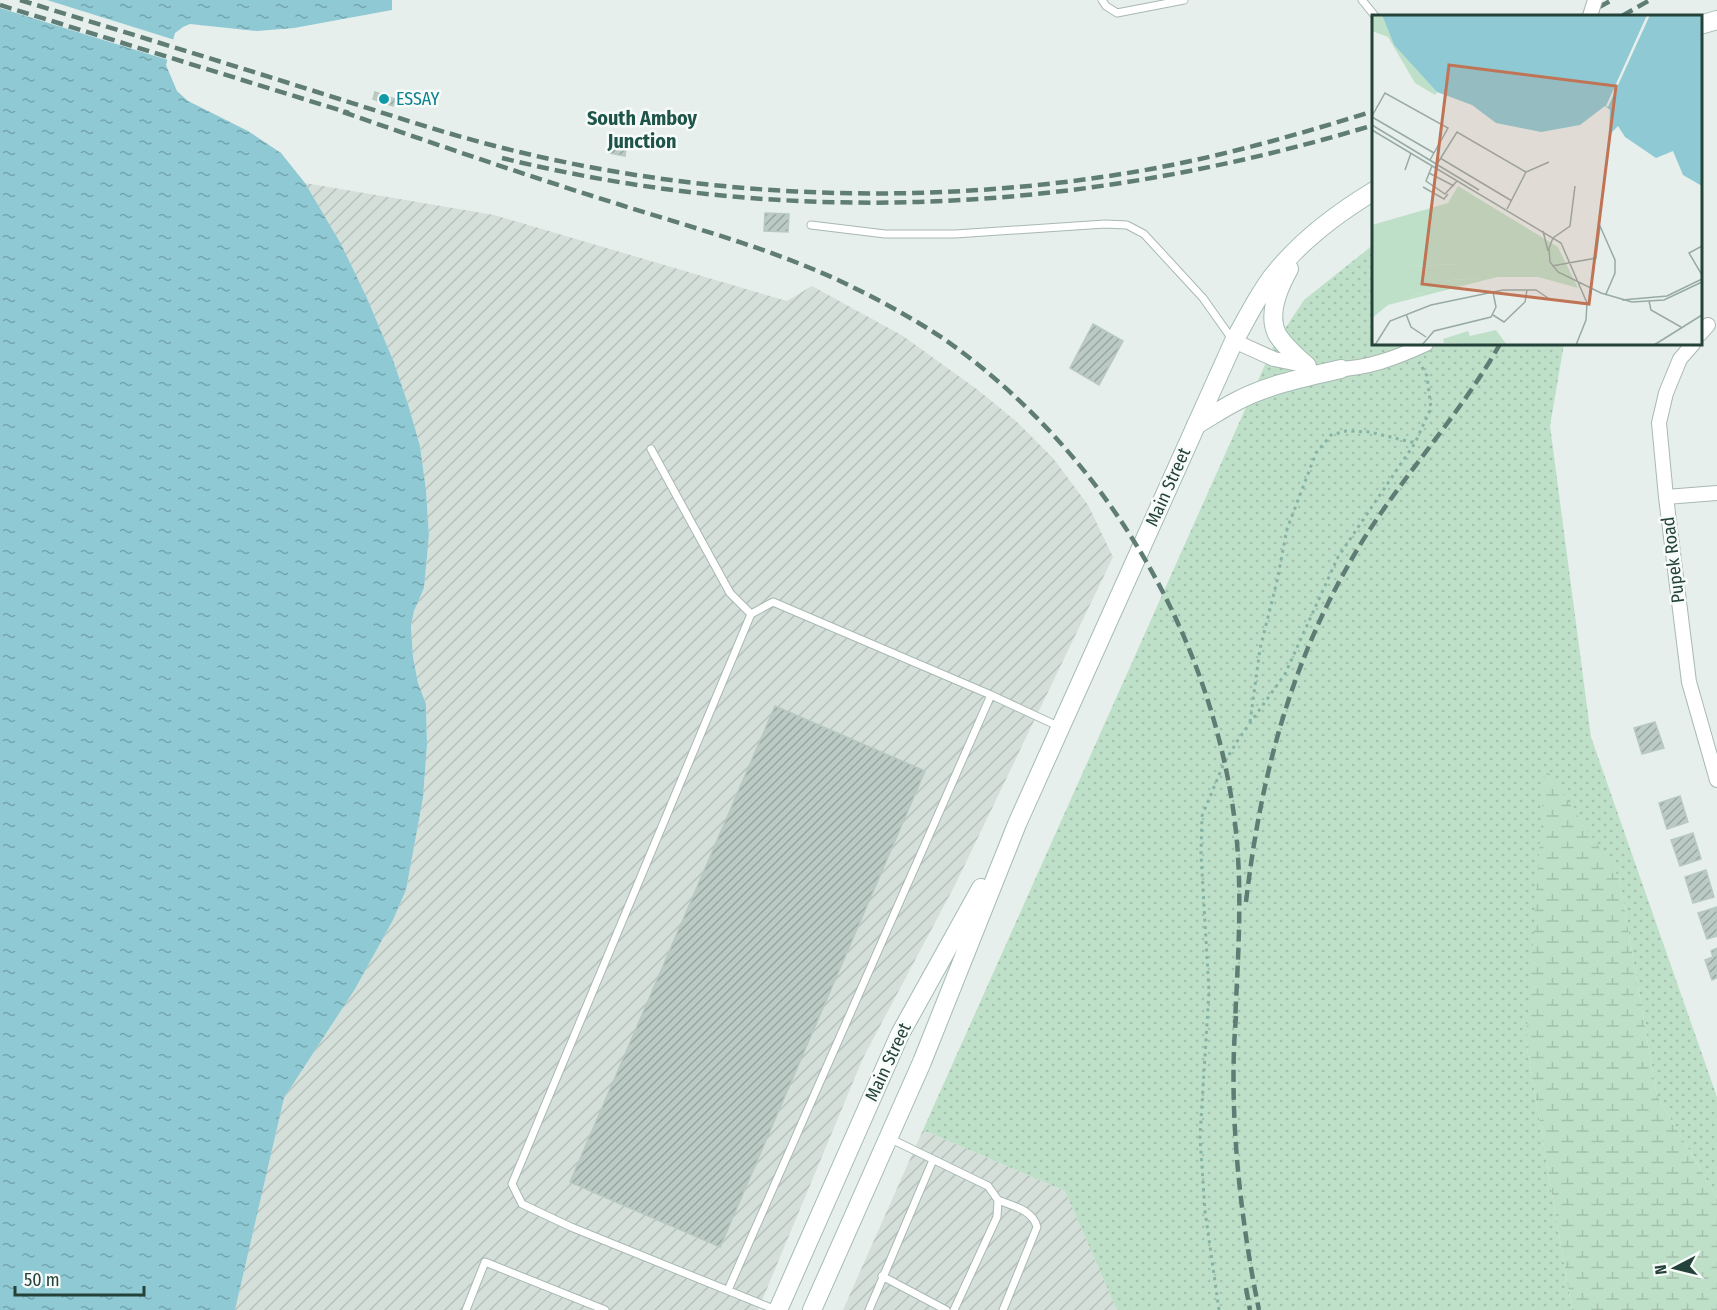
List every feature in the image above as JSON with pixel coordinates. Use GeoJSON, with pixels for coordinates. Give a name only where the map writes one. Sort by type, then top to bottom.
{"type":"FeatureCollection","features":[{"type":"Feature","properties":{"kind":"main road"},"geometry":{"type":"LineString","coordinates":[[1702,25],[1717,20]]}},
{"type":"Feature","properties":{"kind":"main road","name":"Main Street"},"geometry":{"type":"LineString","coordinates":[[812,1310],[889,1138],[1017,824],[1234,341],[1272,278],[1300,246],[1351,205],[1372,192]]}},
{"type":"Feature","properties":{"kind":"main road"},"geometry":{"type":"LineString","coordinates":[[1300,246],[1278,289],[1274,315],[1277,333],[1307,366]]}},
{"type":"Feature","properties":{"kind":"main road"},"geometry":{"type":"LineString","coordinates":[[1196,425],[1238,400],[1286,382],[1341,369]]}},
{"type":"Feature","properties":{"kind":"main road","name":"Main Street"},"geometry":{"type":"LineString","coordinates":[[777,1310],[900,1034],[1017,824]]}},
{"type":"Feature","properties":{"kind":"street"},"geometry":{"type":"LineString","coordinates":[[1590,15],[1595,0]]}},
{"type":"Feature","properties":{"kind":"street"},"geometry":{"type":"LineString","coordinates":[[1234,341],[1274,359],[1307,366],[1341,369],[1366,365],[1424,345]]}},
{"type":"Feature","properties":{"kind":"street","name":"Pupek Road"},"geometry":{"type":"LineString","coordinates":[[1692,345],[1680,359],[1665,395],[1659,423],[1665,497],[1689,682],[1713,754],[1717,780]]}},
{"type":"Feature","properties":{"kind":"street"},"geometry":{"type":"LineString","coordinates":[[1665,497],[1717,493]]}},
{"type":"Feature","properties":{"kind":"lane"},"geometry":{"type":"LineString","coordinates":[[1102,0],[1117,14],[1184,0]]}},
{"type":"Feature","properties":{"kind":"lane"},"geometry":{"type":"LineString","coordinates":[[1362,0],[1374,15]]}},
{"type":"Feature","properties":{"kind":"lane"},"geometry":{"type":"LineString","coordinates":[[811,225],[885,234],[955,234],[1105,224],[1127,225],[1144,234],[1203,298],[1234,341]]}},
{"type":"Feature","properties":{"kind":"lane"},"geometry":{"type":"LineString","coordinates":[[651,449],[730,593],[751,614]]}},
{"type":"Feature","properties":{"kind":"lane"},"geometry":{"type":"LineString","coordinates":[[777,1310],[571,1227],[522,1204],[512,1184],[751,614],[773,602],[1060,727]]}},
{"type":"Feature","properties":{"kind":"lane"},"geometry":{"type":"LineString","coordinates":[[728,1290],[991,695]]}},
{"type":"Feature","properties":{"kind":"lane"},"geometry":{"type":"LineString","coordinates":[[889,1138],[988,1186],[998,1200],[1031,1214],[1035,1219],[1037,1227],[1002,1310]]}},
{"type":"Feature","properties":{"kind":"lane"},"geometry":{"type":"LineString","coordinates":[[869,1310],[933,1160]]}},
{"type":"Feature","properties":{"kind":"lane"},"geometry":{"type":"LineString","coordinates":[[954,1310],[997,1217],[998,1200]]}},
{"type":"Feature","properties":{"kind":"lane"},"geometry":{"type":"LineString","coordinates":[[466,1310],[485,1262],[605,1310]]}},
{"type":"Feature","properties":{"kind":"lane"},"geometry":{"type":"LineString","coordinates":[[882,1276],[946,1310]]}},
{"type":"Feature","properties":{"kind":"path"},"geometry":{"type":"LineString","coordinates":[[1219,1310],[1205,1211],[1200,1137],[1209,991],[1201,854],[1202,816],[1224,763],[1285,675],[1338,557],[1416,443],[1431,408],[1427,376],[1412,350]]}},
{"type":"Feature","properties":{"kind":"path"},"geometry":{"type":"LineString","coordinates":[[1250,724],[1260,649],[1287,529],[1316,453],[1331,435],[1346,431],[1370,432],[1416,443]]}},
{"type":"Feature","properties":{"kind":"shaded area"},"geometry":{"type":"Polygon","coordinates":[[[305,183],[494,215],[787,301],[812,286],[903,336],[978,390],[1017,422],[1053,458],[1088,505],[1113,557],[955,885],[863,1058],[758,1310],[235,1310],[284,1098],[355,989],[393,920],[406,890],[423,798],[427,745],[426,704],[418,683],[413,657],[411,626],[414,611],[424,588],[429,535],[420,446],[393,360],[367,298],[341,244],[305,183]]]}},
{"type":"Feature","properties":{"kind":"shaded area"},"geometry":{"type":"Polygon","coordinates":[[[923,1130],[1065,1191],[1117,1310],[843,1310],[923,1130]]]}},
{"type":"Feature","properties":{"kind":"green space"},"geometry":{"type":"Polygon","coordinates":[[[1372,246],[1372,345],[1564,345],[1550,426],[1591,737],[1717,1097],[1717,1197],[1657,1096],[1619,877],[1526,1042],[1572,1310],[1117,1310],[1065,1191],[923,1130],[1273,347],[1304,300],[1372,246]]]}},
{"type":"Feature","properties":{"kind":"green space"},"geometry":{"type":"Polygon","coordinates":[[[1545,767],[1619,877],[1657,1096],[1717,1197],[1717,1310],[1572,1310],[1526,1042],[1545,767]]]}},
{"type":"Feature","properties":{"kind":"water"},"geometry":{"type":"Polygon","coordinates":[[[0,0],[392,0],[392,10],[294,28],[257,31],[190,24],[175,33],[166,65],[177,91],[188,101],[248,131],[281,153],[305,183],[341,244],[393,360],[408,404],[420,446],[429,535],[424,588],[414,611],[411,626],[418,683],[426,704],[427,745],[423,798],[406,890],[393,920],[355,989],[284,1098],[235,1310],[0,1310],[0,0]]]}},
{"type":"Feature","properties":{"kind":"pier"},"geometry":{"type":"Polygon","coordinates":[[[0,0],[47,0],[175,40],[168,60],[0,8],[0,0]]]}},
{"type":"Feature","properties":{"kind":"building","name":"ESSAY"},"geometry":{"type":"Polygon","coordinates":[[[375,92],[395,99],[393,106],[373,99],[375,92]]]}},
{"type":"Feature","properties":{"kind":"building"},"geometry":{"type":"Polygon","coordinates":[[[611,138],[627,141],[625,156],[609,153],[611,138]]]}},
{"type":"Feature","properties":{"kind":"building"},"geometry":{"type":"Polygon","coordinates":[[[765,213],[789,214],[788,232],[764,231],[765,213]]]}},
{"type":"Feature","properties":{"kind":"building"},"geometry":{"type":"Polygon","coordinates":[[[1093,324],[1123,341],[1099,385],[1070,368],[1093,324]]]}},
{"type":"Feature","properties":{"kind":"building"},"geometry":{"type":"Polygon","coordinates":[[[775,706],[925,771],[720,1247],[570,1182],[775,706]]]}},
{"type":"Feature","properties":{"kind":"building"},"geometry":{"type":"Polygon","coordinates":[[[1655,722],[1664,748],[1642,754],[1634,728],[1655,722]]]}},
{"type":"Feature","properties":{"kind":"building"},"geometry":{"type":"Polygon","coordinates":[[[1680,796],[1688,822],[1667,829],[1659,803],[1680,796]]]}},
{"type":"Feature","properties":{"kind":"building"},"geometry":{"type":"Polygon","coordinates":[[[1693,833],[1701,859],[1680,866],[1671,840],[1693,833]]]}},
{"type":"Feature","properties":{"kind":"building"},"geometry":{"type":"Polygon","coordinates":[[[1706,870],[1714,897],[1693,903],[1685,877],[1706,870]]]}},
{"type":"Feature","properties":{"kind":"building"},"geometry":{"type":"Polygon","coordinates":[[[1717,907],[1717,936],[1707,939],[1698,913],[1717,907]]]}},
{"type":"Feature","properties":{"kind":"building"},"geometry":{"type":"Polygon","coordinates":[[[1717,948],[1717,978],[1712,980],[1705,960],[1713,957],[1711,951],[1717,948]]]}},
{"type":"Feature","properties":{"kind":"railway"},"geometry":{"type":"LineString","coordinates":[[20,0],[483,143],[586,166],[666,179],[747,188],[828,193],[910,193],[991,189],[1071,181],[1151,169],[1235,151],[1372,112]]}},
{"type":"Feature","properties":{"kind":"railway"},"geometry":{"type":"LineString","coordinates":[[1585,15],[1612,0]]}},
{"type":"Feature","properties":{"kind":"railway"},"geometry":{"type":"LineString","coordinates":[[1624,15],[1650,0]]}},
{"type":"Feature","properties":{"kind":"railway"},"geometry":{"type":"LineString","coordinates":[[0,5],[349,113]]}},
{"type":"Feature","properties":{"kind":"railway"},"geometry":{"type":"LineString","coordinates":[[343,112],[551,183],[758,248],[838,280],[919,323],[944,339],[1001,384],[1053,434],[1099,490],[1140,551],[1174,615],[1202,682],[1222,752],[1235,823],[1239,898],[1235,1023]]}},
{"type":"Feature","properties":{"kind":"railway"},"geometry":{"type":"LineString","coordinates":[[502,158],[612,181],[721,195],[831,202],[940,201],[1049,193],[1157,177],[1266,154],[1372,126]]}},
{"type":"Feature","properties":{"kind":"railway"},"geometry":{"type":"LineString","coordinates":[[1246,902],[1252,854],[1271,762],[1283,717],[1316,630],[1336,587],[1360,545],[1394,494],[1467,396],[1499,345]]}},
{"type":"Feature","properties":{"kind":"railway"},"geometry":{"type":"LineString","coordinates":[[1236,1016],[1234,1088],[1237,1163],[1246,1238],[1259,1310]]}},
{"type":"Feature","properties":{"kind":"railway"},"geometry":{"type":"LineString","coordinates":[[1246,1288],[1250,1310]]}},
{"type":"Feature","properties":{"kind":"place","name":"ESSAY"},"geometry":{"type":"Point","coordinates":[384,99]}},
{"type":"Feature","properties":{"kind":"district","name":"South Amboy Junction"},"geometry":{"type":"Point","coordinates":[642,130]}}]}
